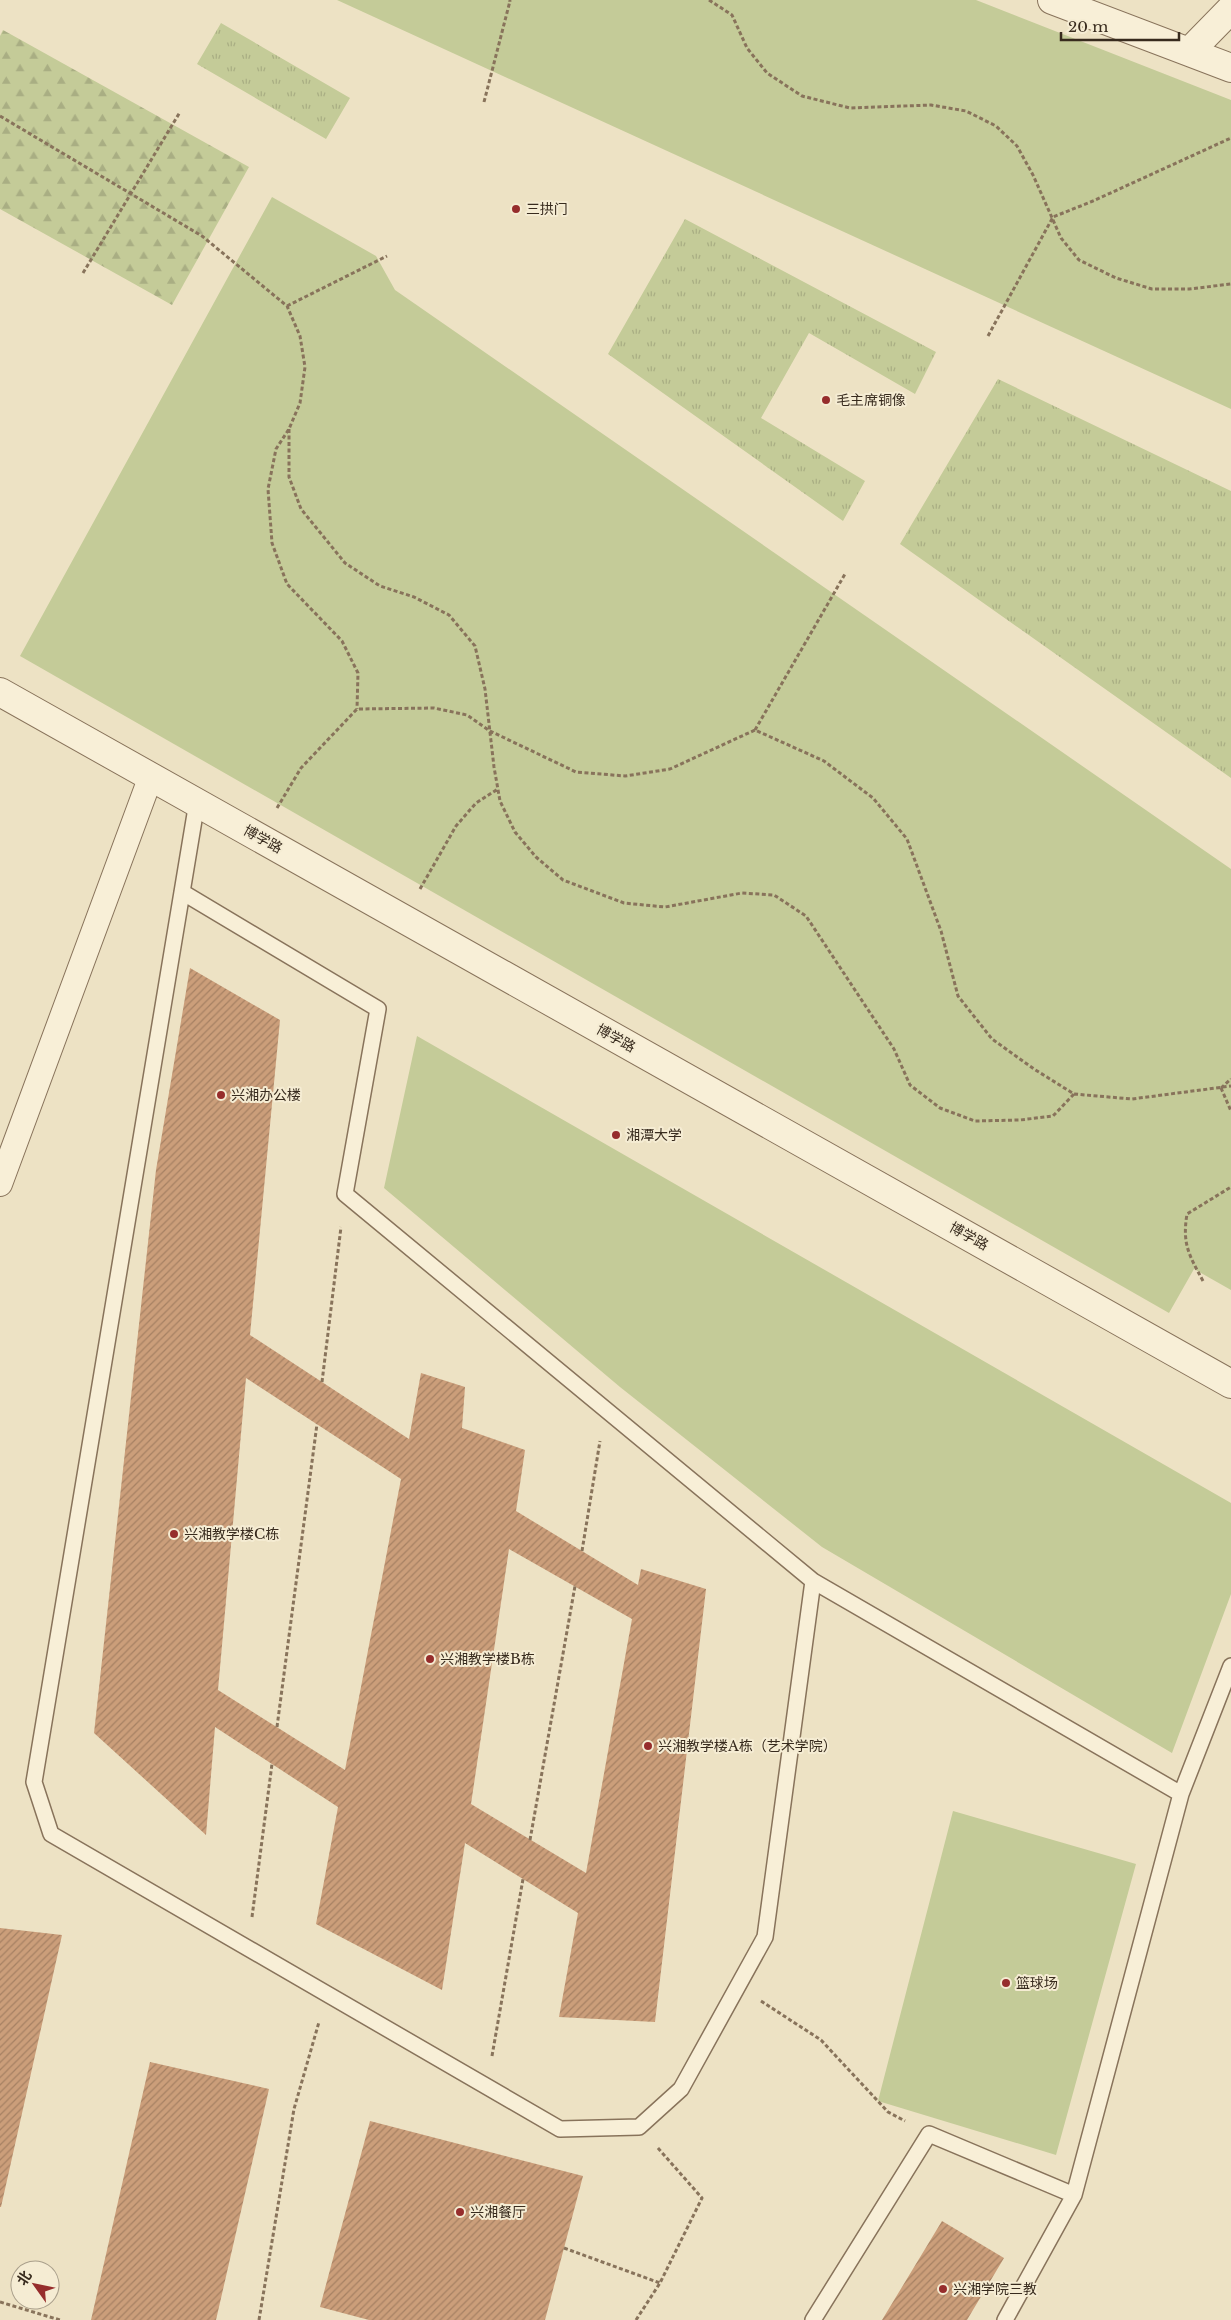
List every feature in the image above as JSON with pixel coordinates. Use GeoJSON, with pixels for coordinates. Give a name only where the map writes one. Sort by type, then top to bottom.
{"type":"FeatureCollection","features":[{"type":"Feature","properties":{"kind":"street"},"geometry":{"type":"LineString","coordinates":[[1052,0],[1231,68]]}},
{"type":"Feature","properties":{"kind":"street"},"geometry":{"type":"LineString","coordinates":[[1189,52],[1231,8]]}},
{"type":"Feature","properties":{"kind":"street","name":"博学路"},"geometry":{"type":"LineString","coordinates":[[0,692],[1231,1384]]}},
{"type":"Feature","properties":{"kind":"street"},"geometry":{"type":"LineString","coordinates":[[0,1184],[151,776]]}},
{"type":"Feature","properties":{"kind":"lane"},"geometry":{"type":"LineString","coordinates":[[197,802],[34,1782],[51,1834],[560,2129],[639,2127],[681,2089],[765,1937],[813,1581]]}},
{"type":"Feature","properties":{"kind":"lane"},"geometry":{"type":"LineString","coordinates":[[182,892],[378,1009],[345,1194],[605,1411],[813,1581],[1181,1794]]}},
{"type":"Feature","properties":{"kind":"lane"},"geometry":{"type":"LineString","coordinates":[[1005,2320],[1074,2195],[1181,1794],[1231,1666]]}},
{"type":"Feature","properties":{"kind":"lane"},"geometry":{"type":"LineString","coordinates":[[813,2320],[929,2134],[1074,2195]]}},
{"type":"Feature","properties":{"kind":"path"},"geometry":{"type":"LineString","coordinates":[[484,102],[510,0]]}},
{"type":"Feature","properties":{"kind":"path"},"geometry":{"type":"LineString","coordinates":[[709,0],[732,15],[747,48],[767,73],[802,96],[850,108],[931,106],[966,111],[996,126],[1017,146],[1034,175],[1061,238],[1079,260],[1116,278],[1152,289],[1190,289],[1231,284]]}},
{"type":"Feature","properties":{"kind":"path"},"geometry":{"type":"LineString","coordinates":[[83,273],[130,192],[180,112]]}},
{"type":"Feature","properties":{"kind":"path"},"geometry":{"type":"LineString","coordinates":[[0,116],[202,236],[287,306],[300,336],[305,367],[300,404],[289,429],[276,449],[268,489],[272,542],[287,584],[342,641],[358,673],[357,709],[302,768],[276,808]]}},
{"type":"Feature","properties":{"kind":"path"},"geometry":{"type":"LineString","coordinates":[[988,336],[1053,217],[1093,201],[1231,138]]}},
{"type":"Feature","properties":{"kind":"path"},"geometry":{"type":"LineString","coordinates":[[287,306],[387,256]]}},
{"type":"Feature","properties":{"kind":"path"},"geometry":{"type":"LineString","coordinates":[[289,429],[289,477],[301,509],[345,563],[380,586],[414,597],[449,615],[475,646],[485,689],[500,801],[515,832],[536,857],[563,880],[624,903],[665,907],[742,893],[774,895],[806,916],[894,1049],[910,1085],[940,1108],[975,1121],[1020,1120],[1053,1116],[1074,1094]]}},
{"type":"Feature","properties":{"kind":"path"},"geometry":{"type":"LineString","coordinates":[[357,709],[434,708],[467,715],[490,731],[576,772],[626,776],[670,769],[755,730],[845,574]]}},
{"type":"Feature","properties":{"kind":"path"},"geometry":{"type":"LineString","coordinates":[[755,730],[824,761],[873,798],[907,839],[941,931],[958,996],[992,1038],[1034,1069],[1074,1094],[1132,1099],[1231,1086]]}},
{"type":"Feature","properties":{"kind":"path"},"geometry":{"type":"LineString","coordinates":[[404,918],[456,826],[476,803],[498,789]]}},
{"type":"Feature","properties":{"kind":"path"},"geometry":{"type":"LineString","coordinates":[[1221,1088],[1231,1079]]}},
{"type":"Feature","properties":{"kind":"path"},"geometry":{"type":"LineString","coordinates":[[1221,1088],[1231,1111]]}},
{"type":"Feature","properties":{"kind":"path"},"geometry":{"type":"LineString","coordinates":[[1203,1281],[1192,1260],[1184,1234],[1187,1214],[1231,1187]]}},
{"type":"Feature","properties":{"kind":"path"},"geometry":{"type":"LineString","coordinates":[[322,1382],[345,1194]]}},
{"type":"Feature","properties":{"kind":"path"},"geometry":{"type":"LineString","coordinates":[[582,1551],[605,1411]]}},
{"type":"Feature","properties":{"kind":"path"},"geometry":{"type":"LineString","coordinates":[[277,1727],[317,1424]]}},
{"type":"Feature","properties":{"kind":"path"},"geometry":{"type":"LineString","coordinates":[[530,1840],[575,1586]]}},
{"type":"Feature","properties":{"kind":"path"},"geometry":{"type":"LineString","coordinates":[[248,1949],[272,1764]]}},
{"type":"Feature","properties":{"kind":"path"},"geometry":{"type":"LineString","coordinates":[[486,2086],[523,1879]]}},
{"type":"Feature","properties":{"kind":"path"},"geometry":{"type":"LineString","coordinates":[[738,1985],[821,2040],[888,2112],[929,2134]]}},
{"type":"Feature","properties":{"kind":"path"},"geometry":{"type":"LineString","coordinates":[[259,2320],[294,2108],[327,1994]]}},
{"type":"Feature","properties":{"kind":"path"},"geometry":{"type":"LineString","coordinates":[[636,2320],[660,2283],[702,2198],[639,2127]]}},
{"type":"Feature","properties":{"kind":"path"},"geometry":{"type":"LineString","coordinates":[[564,2248],[660,2283]]}},
{"type":"Feature","properties":{"kind":"path"},"geometry":{"type":"LineString","coordinates":[[0,2302],[60,2320]]}},
{"type":"Feature","properties":{"kind":"green space"},"geometry":{"type":"Polygon","coordinates":[[[337,0],[976,0],[1231,100],[1231,409],[337,0]]]}},
{"type":"Feature","properties":{"kind":"green space"},"geometry":{"type":"Polygon","coordinates":[[[221,23],[350,98],[326,139],[197,64],[221,23]]]}},
{"type":"Feature","properties":{"kind":"green space"},"geometry":{"type":"Polygon","coordinates":[[[3,30],[249,167],[172,305],[0,209],[0,36],[3,30]]]}},
{"type":"Feature","properties":{"kind":"green space"},"geometry":{"type":"Polygon","coordinates":[[[272,197],[376,256],[395,290],[1231,869],[1231,1290],[1194,1269],[1169,1313],[20,656],[272,197]]]}},
{"type":"Feature","properties":{"kind":"green space"},"geometry":{"type":"Polygon","coordinates":[[[685,219],[936,352],[915,394],[809,333],[761,418],[865,481],[843,521],[608,354],[685,219]]]}},
{"type":"Feature","properties":{"kind":"green space"},"geometry":{"type":"Polygon","coordinates":[[[998,379],[1231,491],[1231,778],[900,544],[998,379]]]}},
{"type":"Feature","properties":{"kind":"green space"},"geometry":{"type":"Polygon","coordinates":[[[417,1036],[1231,1503],[1231,1594],[1172,1753],[822,1547],[620,1387],[384,1188],[417,1036]]]}},
{"type":"Feature","properties":{"kind":"green space","name":"篮球场"},"geometry":{"type":"Polygon","coordinates":[[[953,1811],[1136,1864],[1056,2155],[878,2101],[953,1811]]]}},
{"type":"Feature","properties":{"kind":"building"},"geometry":{"type":"Polygon","coordinates":[[[190,968],[280,1020],[250,1335],[409,1439],[421,1373],[465,1387],[462,1428],[525,1450],[516,1511],[638,1585],[641,1569],[706,1589],[655,2022],[559,2017],[578,1913],[465,1843],[442,1990],[316,1924],[338,1807],[215,1727],[206,1835],[94,1733],[156,1170],[190,968]],[[246,1378],[218,1690],[345,1770],[401,1479],[246,1378]],[[509,1549],[471,1804],[586,1873],[632,1619],[509,1549]]]}},
{"type":"Feature","properties":{"kind":"building"},"geometry":{"type":"Polygon","coordinates":[[[0,1928],[62,1935],[1,2207],[0,2207],[0,1928]]]}},
{"type":"Feature","properties":{"kind":"building"},"geometry":{"type":"Polygon","coordinates":[[[150,2062],[269,2089],[216,2320],[91,2320],[150,2062]]]}},
{"type":"Feature","properties":{"kind":"building","name":"兴湘餐厅"},"geometry":{"type":"Polygon","coordinates":[[[370,2121],[583,2176],[545,2320],[369,2320],[320,2307],[370,2121]]]}},
{"type":"Feature","properties":{"kind":"building","name":"兴湘学院三教"},"geometry":{"type":"Polygon","coordinates":[[[942,2221],[1004,2258],[967,2320],[882,2320],[942,2221]]]}},
{"type":"Feature","properties":{"kind":"place","name":"三拱门"},"geometry":{"type":"Point","coordinates":[516,209]}},
{"type":"Feature","properties":{"kind":"place","name":"毛主席铜像"},"geometry":{"type":"Point","coordinates":[826,400]}},
{"type":"Feature","properties":{"kind":"place","name":"兴湘办公楼"},"geometry":{"type":"Point","coordinates":[221,1095]}},
{"type":"Feature","properties":{"kind":"place","name":"湘潭大学"},"geometry":{"type":"Point","coordinates":[616,1135]}},
{"type":"Feature","properties":{"kind":"place","name":"兴湘教学楼C栋"},"geometry":{"type":"Point","coordinates":[174,1534]}},
{"type":"Feature","properties":{"kind":"place","name":"兴湘教学楼B栋"},"geometry":{"type":"Point","coordinates":[430,1659]}},
{"type":"Feature","properties":{"kind":"place","name":"兴湘教学楼A栋（艺术学院）"},"geometry":{"type":"Point","coordinates":[648,1746]}},
{"type":"Feature","properties":{"kind":"place","name":"篮球场"},"geometry":{"type":"Point","coordinates":[1006,1983]}},
{"type":"Feature","properties":{"kind":"place","name":"兴湘餐厅"},"geometry":{"type":"Point","coordinates":[460,2212]}},
{"type":"Feature","properties":{"kind":"place","name":"兴湘学院三教"},"geometry":{"type":"Point","coordinates":[943,2289]}}]}
